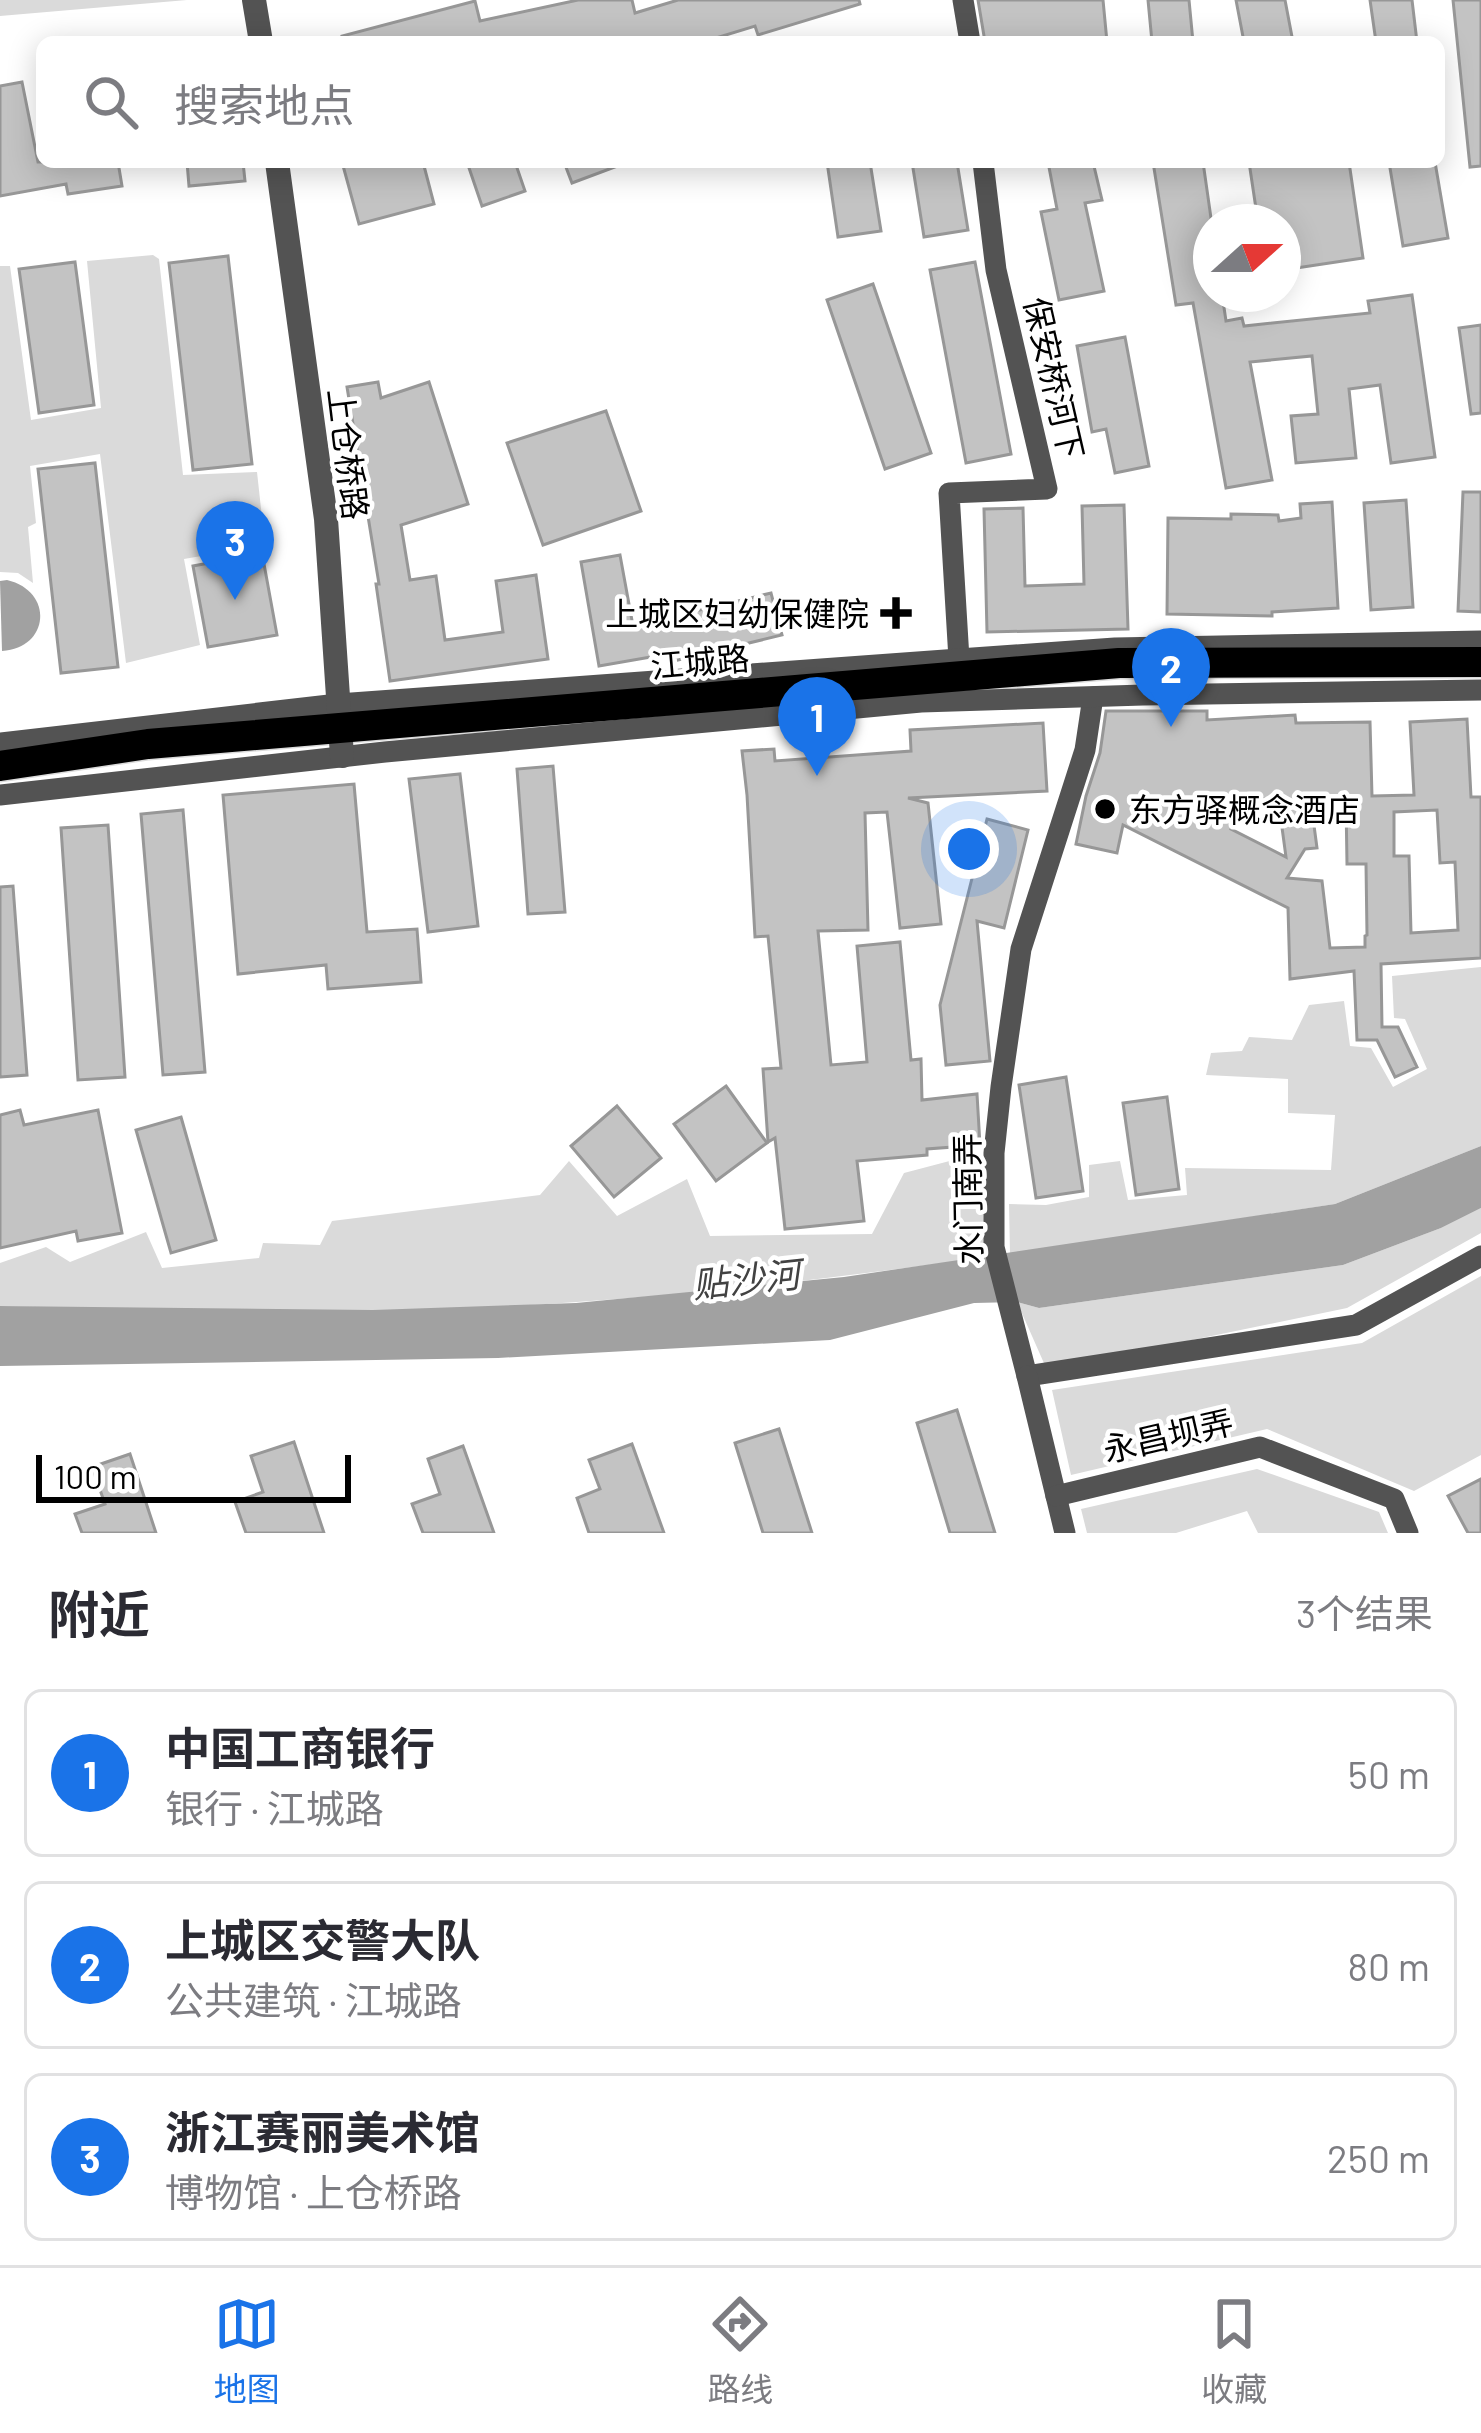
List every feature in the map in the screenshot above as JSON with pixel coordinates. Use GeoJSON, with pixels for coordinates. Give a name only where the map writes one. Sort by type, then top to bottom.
{"type":"FeatureCollection","features":[{"type":"Feature","properties":{"kind":"main road","name":"江城路"},"geometry":{"type":"LineString","coordinates":[[0,766],[148,743],[1119,663],[1481,662]]}},
{"type":"Feature","properties":{"kind":"street"},"geometry":{"type":"LineString","coordinates":[[254,0],[260,36]]}},
{"type":"Feature","properties":{"kind":"street"},"geometry":{"type":"LineString","coordinates":[[963,0],[969,36]]}},
{"type":"Feature","properties":{"kind":"street","name":"上仓桥路"},"geometry":{"type":"LineString","coordinates":[[278,168],[326,519],[340,729]]}},
{"type":"Feature","properties":{"kind":"street","name":"保安桥河下"},"geometry":{"type":"LineString","coordinates":[[959,658],[949,493],[1047,489],[996,269],[984,168]]}},
{"type":"Feature","properties":{"kind":"street","name":"江城路"},"geometry":{"type":"LineString","coordinates":[[0,795],[340,729],[959,658],[1115,648],[1481,640]]}},
{"type":"Feature","properties":{"kind":"street","name":"江城路"},"geometry":{"type":"LineString","coordinates":[[0,743],[921,702],[1481,690]]}},
{"type":"Feature","properties":{"kind":"street","name":"水门南弄"},"geometry":{"type":"LineString","coordinates":[[1065,1533],[994,1247],[994,1153],[1022,949],[1085,750],[1093,697]]}},
{"type":"Feature","properties":{"kind":"street"},"geometry":{"type":"LineString","coordinates":[[1027,1376],[1356,1325],[1481,1256]]}},
{"type":"Feature","properties":{"kind":"street","name":"永昌坝弄"},"geometry":{"type":"LineString","coordinates":[[1056,1496],[1260,1447],[1394,1499],[1408,1533]]}},
{"type":"Feature","properties":{"kind":"shaded area"},"geometry":{"type":"Polygon","coordinates":[[[0,0],[187,0],[0,16],[0,0]]]}},
{"type":"Feature","properties":{"kind":"shaded area"},"geometry":{"type":"Polygon","coordinates":[[[153,255],[159,259],[183,475],[257,472],[265,545],[184,559],[200,645],[126,663],[100,454],[30,466],[36,523],[28,527],[33,583],[18,573],[0,572],[0,266],[10,266],[31,420],[101,408],[87,261],[153,255]]]}},
{"type":"Feature","properties":{"kind":"shaded area"},"geometry":{"type":"Polygon","coordinates":[[[7,580],[33,595],[40,618],[30,640],[2,651],[0,581],[7,580]]]}},
{"type":"Feature","properties":{"kind":"shaded area"},"geometry":{"type":"Polygon","coordinates":[[[1481,967],[1481,1146],[1335,1204],[1010,1254],[1009,1204],[1046,1205],[1089,1197],[1089,1165],[1120,1161],[1128,1200],[1187,1195],[1185,1168],[1331,1170],[1335,1115],[1288,1113],[1288,1079],[1206,1075],[1211,1053],[1242,1051],[1249,1037],[1292,1040],[1309,1005],[1344,1001],[1350,1046],[1371,1048],[1393,1087],[1427,1069],[1405,1019],[1394,1018],[1392,976],[1481,967]]]}},
{"type":"Feature","properties":{"kind":"shaded area"},"geometry":{"type":"Polygon","coordinates":[[[1481,1146],[1481,1208],[1343,1265],[1039,1308],[1017,1302],[974,1303],[830,1340],[498,1358],[0,1366],[0,1306],[373,1310],[576,1303],[844,1277],[1335,1204],[1481,1146]]]}},
{"type":"Feature","properties":{"kind":"shaded area"},"geometry":{"type":"Polygon","coordinates":[[[980,1153],[986,1257],[731,1289],[505,1306],[288,1311],[0,1306],[0,1263],[46,1247],[70,1262],[146,1232],[162,1268],[259,1258],[263,1243],[320,1245],[332,1221],[540,1195],[569,1161],[617,1216],[687,1179],[710,1236],[872,1234],[904,1173],[980,1153]]]}},
{"type":"Feature","properties":{"kind":"shaded area"},"geometry":{"type":"Polygon","coordinates":[[[1481,1208],[1481,1233],[1347,1308],[1047,1370],[1017,1302],[1039,1308],[1343,1265],[1481,1208]]]}},
{"type":"Feature","properties":{"kind":"shaded area"},"geometry":{"type":"Polygon","coordinates":[[[1481,1276],[1481,1455],[1414,1491],[1267,1429],[1071,1475],[1052,1390],[1362,1343],[1481,1276]]]}},
{"type":"Feature","properties":{"kind":"shaded area"},"geometry":{"type":"Polygon","coordinates":[[[1257,1469],[1379,1512],[1388,1533],[1258,1533],[1247,1511],[1176,1533],[1087,1533],[1081,1509],[1257,1469]]]}},
{"type":"Feature","properties":{"kind":"building"},"geometry":{"type":"Polygon","coordinates":[[[578,0],[632,0],[635,13],[678,0],[859,0],[860,4],[758,35],[755,26],[722,36],[342,36],[475,1],[480,21],[578,0]]]}},
{"type":"Feature","properties":{"kind":"building"},"geometry":{"type":"Polygon","coordinates":[[[978,0],[1103,0],[1106,36],[984,36],[978,0]]]}},
{"type":"Feature","properties":{"kind":"building"},"geometry":{"type":"Polygon","coordinates":[[[1148,0],[1189,0],[1192,36],[1151,36],[1148,0]]]}},
{"type":"Feature","properties":{"kind":"building"},"geometry":{"type":"Polygon","coordinates":[[[1236,0],[1285,0],[1292,36],[1243,36],[1236,0]]]}},
{"type":"Feature","properties":{"kind":"building"},"geometry":{"type":"Polygon","coordinates":[[[1370,0],[1412,0],[1416,36],[1375,36],[1370,0]]]}},
{"type":"Feature","properties":{"kind":"building"},"geometry":{"type":"Polygon","coordinates":[[[1453,0],[1481,0],[1481,166],[1470,167],[1453,0]]]}},
{"type":"Feature","properties":{"kind":"building"},"geometry":{"type":"Polygon","coordinates":[[[22,82],[36,168],[119,168],[122,186],[68,194],[66,184],[0,196],[0,86],[22,82]]]}},
{"type":"Feature","properties":{"kind":"building"},"geometry":{"type":"Polygon","coordinates":[[[188,168],[244,168],[245,181],[189,186],[188,168]]]}},
{"type":"Feature","properties":{"kind":"building"},"geometry":{"type":"Polygon","coordinates":[[[344,168],[425,168],[434,204],[359,224],[344,168]]]}},
{"type":"Feature","properties":{"kind":"building"},"geometry":{"type":"Polygon","coordinates":[[[469,168],[517,168],[525,191],[482,206],[469,168]]]}},
{"type":"Feature","properties":{"kind":"building"},"geometry":{"type":"Polygon","coordinates":[[[566,168],[612,168],[572,183],[566,168]]]}},
{"type":"Feature","properties":{"kind":"building"},"geometry":{"type":"Polygon","coordinates":[[[828,168],[871,168],[881,231],[838,237],[828,168]]]}},
{"type":"Feature","properties":{"kind":"building"},"geometry":{"type":"Polygon","coordinates":[[[913,168],[958,168],[968,230],[924,237],[913,168]]]}},
{"type":"Feature","properties":{"kind":"building"},"geometry":{"type":"Polygon","coordinates":[[[1049,168],[1094,168],[1102,200],[1085,203],[1104,291],[1059,300],[1041,212],[1057,209],[1049,168]]]}},
{"type":"Feature","properties":{"kind":"building"},"geometry":{"type":"Polygon","coordinates":[[[1154,168],[1204,168],[1209,204],[1193,204],[1193,303],[1176,305],[1154,168]]]}},
{"type":"Feature","properties":{"kind":"building"},"geometry":{"type":"Polygon","coordinates":[[[1250,168],[1350,168],[1363,258],[1301,267],[1301,204],[1255,204],[1250,168]]]}},
{"type":"Feature","properties":{"kind":"building"},"geometry":{"type":"Polygon","coordinates":[[[1390,168],[1436,168],[1448,238],[1403,246],[1390,168]]]}},
{"type":"Feature","properties":{"kind":"building"},"geometry":{"type":"Polygon","coordinates":[[[228,256],[252,464],[193,470],[169,263],[228,256]]]}},
{"type":"Feature","properties":{"kind":"building"},"geometry":{"type":"Polygon","coordinates":[[[75,262],[94,405],[39,413],[19,269],[75,262]]]}},
{"type":"Feature","properties":{"kind":"building"},"geometry":{"type":"Polygon","coordinates":[[[975,262],[1011,454],[966,463],[930,270],[975,262]]]}},
{"type":"Feature","properties":{"kind":"building"},"geometry":{"type":"Polygon","coordinates":[[[873,284],[931,453],[885,469],[827,300],[873,284]]]}},
{"type":"Feature","properties":{"kind":"building"},"geometry":{"type":"Polygon","coordinates":[[[1412,295],[1435,457],[1391,463],[1380,385],[1349,389],[1356,458],[1296,463],[1291,416],[1318,414],[1312,356],[1250,362],[1272,480],[1226,488],[1195,312],[1225,312],[1226,321],[1242,318],[1244,326],[1370,313],[1368,301],[1412,295]]]}},
{"type":"Feature","properties":{"kind":"building"},"geometry":{"type":"Polygon","coordinates":[[[1481,325],[1481,413],[1471,414],[1459,328],[1481,325]]]}},
{"type":"Feature","properties":{"kind":"building"},"geometry":{"type":"Polygon","coordinates":[[[1125,337],[1149,466],[1115,473],[1106,429],[1092,432],[1077,346],[1125,337]]]}},
{"type":"Feature","properties":{"kind":"building"},"geometry":{"type":"Polygon","coordinates":[[[378,382],[381,398],[429,382],[468,504],[401,525],[410,580],[436,576],[445,640],[503,632],[496,581],[536,575],[548,659],[390,681],[347,387],[378,382]]]}},
{"type":"Feature","properties":{"kind":"building"},"geometry":{"type":"Polygon","coordinates":[[[606,411],[641,511],[543,545],[507,443],[606,411]]]}},
{"type":"Feature","properties":{"kind":"building"},"geometry":{"type":"Polygon","coordinates":[[[95,463],[118,667],[61,673],[38,469],[95,463]]]}},
{"type":"Feature","properties":{"kind":"building"},"geometry":{"type":"Polygon","coordinates":[[[1463,492],[1481,492],[1481,612],[1458,611],[1463,492]]]}},
{"type":"Feature","properties":{"kind":"building"},"geometry":{"type":"Polygon","coordinates":[[[1406,500],[1413,607],[1371,610],[1364,503],[1406,500]]]}},
{"type":"Feature","properties":{"kind":"building"},"geometry":{"type":"Polygon","coordinates":[[[1332,502],[1338,608],[1272,612],[1272,616],[1167,614],[1168,518],[1278,515],[1279,521],[1301,518],[1300,504],[1332,502]]]}},
{"type":"Feature","properties":{"kind":"building"},"geometry":{"type":"Polygon","coordinates":[[[1124,505],[1128,629],[987,632],[984,509],[1023,508],[1025,586],[1084,584],[1082,506],[1124,505]]]}},
{"type":"Feature","properties":{"kind":"building"},"geometry":{"type":"Polygon","coordinates":[[[262,553],[277,635],[208,647],[193,566],[262,553]]]}},
{"type":"Feature","properties":{"kind":"building"},"geometry":{"type":"Polygon","coordinates":[[[620,555],[633,626],[771,593],[782,635],[670,662],[668,654],[599,666],[581,562],[620,555]]]}},
{"type":"Feature","properties":{"kind":"building"},"geometry":{"type":"Polygon","coordinates":[[[1106,711],[1207,711],[1207,720],[1295,715],[1296,723],[1370,722],[1372,796],[1414,795],[1410,722],[1467,719],[1471,797],[1481,797],[1481,958],[1381,964],[1382,1027],[1398,1027],[1417,1067],[1395,1077],[1377,1040],[1357,1040],[1354,971],[1290,979],[1288,908],[1123,825],[1117,853],[1076,844],[1106,711]],[[1278,798],[1245,800],[1231,829],[1286,857],[1278,798]],[[1346,802],[1311,803],[1317,848],[1305,849],[1287,878],[1322,881],[1330,948],[1365,947],[1366,864],[1347,864],[1346,802]],[[1437,810],[1394,812],[1394,856],[1409,856],[1411,933],[1458,930],[1455,862],[1440,863],[1437,810]]]}},
{"type":"Feature","properties":{"kind":"building"},"geometry":{"type":"Polygon","coordinates":[[[1043,723],[1047,791],[908,798],[928,803],[941,924],[900,928],[887,812],[865,813],[868,930],[818,931],[831,1065],[867,1062],[857,946],[900,942],[911,1060],[921,1059],[922,1100],[977,1094],[980,1145],[857,1161],[864,1221],[785,1229],[775,1138],[768,1142],[763,1069],[781,1068],[768,936],[755,937],[742,751],[774,749],[775,761],[911,751],[910,730],[1043,723]]]}},
{"type":"Feature","properties":{"kind":"building"},"geometry":{"type":"Polygon","coordinates":[[[553,766],[565,912],[528,914],[517,769],[553,766]]]}},
{"type":"Feature","properties":{"kind":"building"},"geometry":{"type":"Polygon","coordinates":[[[460,774],[478,926],[428,932],[409,779],[460,774]]]}},
{"type":"Feature","properties":{"kind":"building"},"geometry":{"type":"Polygon","coordinates":[[[354,784],[367,932],[417,929],[421,982],[328,989],[326,965],[238,974],[223,795],[354,784]]]}},
{"type":"Feature","properties":{"kind":"building"},"geometry":{"type":"Polygon","coordinates":[[[183,810],[205,1072],[163,1075],[141,814],[183,810]]]}},
{"type":"Feature","properties":{"kind":"building"},"geometry":{"type":"Polygon","coordinates":[[[987,819],[1028,830],[1004,928],[977,921],[990,1061],[946,1065],[940,1005],[987,819]]]}},
{"type":"Feature","properties":{"kind":"building"},"geometry":{"type":"Polygon","coordinates":[[[108,825],[125,1077],[78,1080],[61,828],[108,825]]]}},
{"type":"Feature","properties":{"kind":"building"},"geometry":{"type":"Polygon","coordinates":[[[13,886],[27,1075],[0,1077],[0,887],[13,886]]]}},
{"type":"Feature","properties":{"kind":"building"},"geometry":{"type":"Polygon","coordinates":[[[1066,1077],[1083,1191],[1036,1198],[1019,1085],[1066,1077]]]}},
{"type":"Feature","properties":{"kind":"building"},"geometry":{"type":"Polygon","coordinates":[[[726,1086],[767,1143],[716,1181],[674,1124],[726,1086]]]}},
{"type":"Feature","properties":{"kind":"building"},"geometry":{"type":"Polygon","coordinates":[[[1167,1097],[1179,1189],[1136,1195],[1123,1103],[1167,1097]]]}},
{"type":"Feature","properties":{"kind":"building"},"geometry":{"type":"Polygon","coordinates":[[[617,1106],[661,1158],[614,1197],[571,1146],[617,1106]]]}},
{"type":"Feature","properties":{"kind":"building"},"geometry":{"type":"Polygon","coordinates":[[[20,1110],[24,1125],[98,1110],[122,1233],[78,1241],[76,1231],[0,1248],[0,1115],[20,1110]]]}},
{"type":"Feature","properties":{"kind":"building"},"geometry":{"type":"Polygon","coordinates":[[[181,1117],[216,1240],[171,1253],[136,1130],[181,1117]]]}},
{"type":"Feature","properties":{"kind":"building"},"geometry":{"type":"Polygon","coordinates":[[[957,1410],[995,1533],[950,1533],[917,1423],[957,1410]]]}},
{"type":"Feature","properties":{"kind":"building"},"geometry":{"type":"Polygon","coordinates":[[[779,1429],[812,1533],[763,1533],[735,1443],[779,1429]]]}},
{"type":"Feature","properties":{"kind":"building"},"geometry":{"type":"Polygon","coordinates":[[[294,1442],[324,1533],[246,1533],[235,1502],[263,1492],[251,1456],[294,1442]]]}},
{"type":"Feature","properties":{"kind":"building"},"geometry":{"type":"Polygon","coordinates":[[[632,1444],[664,1533],[589,1533],[577,1498],[600,1489],[589,1460],[632,1444]]]}},
{"type":"Feature","properties":{"kind":"building"},"geometry":{"type":"Polygon","coordinates":[[[463,1446],[494,1533],[423,1533],[412,1504],[440,1494],[428,1459],[463,1446]]]}},
{"type":"Feature","properties":{"kind":"building"},"geometry":{"type":"Polygon","coordinates":[[[130,1454],[156,1533],[82,1533],[75,1514],[105,1504],[92,1467],[130,1454]]]}},
{"type":"Feature","properties":{"kind":"building"},"geometry":{"type":"Polygon","coordinates":[[[1481,1479],[1481,1533],[1468,1533],[1448,1496],[1481,1479]]]}},
{"type":"Feature","properties":{"kind":"place","name":"浙江赛丽美术馆"},"geometry":{"type":"Point","coordinates":[235,600]}},
{"type":"Feature","properties":{"kind":"place","name":"上城区妇幼保健院"},"geometry":{"type":"Point","coordinates":[896,613]}},
{"type":"Feature","properties":{"kind":"place","name":"上城区交警大队"},"geometry":{"type":"Point","coordinates":[1171,727]}},
{"type":"Feature","properties":{"kind":"place","name":"中国工商银行"},"geometry":{"type":"Point","coordinates":[817,776]}},
{"type":"Feature","properties":{"kind":"place","name":"东方驿概念酒店"},"geometry":{"type":"Point","coordinates":[1105,809]}},
{"type":"Feature","properties":{"kind":"water label","name":"贴沙河"},"geometry":{"type":"Point","coordinates":[746,1278]}}]}
